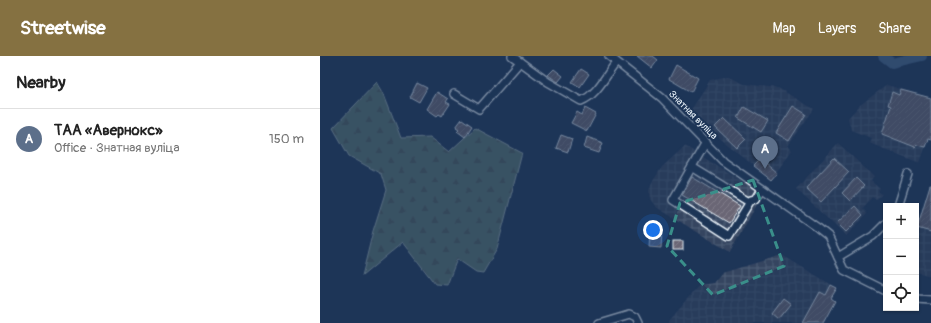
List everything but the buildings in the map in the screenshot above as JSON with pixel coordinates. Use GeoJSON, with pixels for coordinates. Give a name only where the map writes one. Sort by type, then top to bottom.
{"type":"FeatureCollection","features":[{"type":"Feature","properties":{"kind":"street"},"geometry":{"type":"LineString","coordinates":[[512,56],[548,82],[581,101],[588,98],[595,91],[616,64]]}},
{"type":"Feature","properties":{"kind":"street","name":"Знатная вуліца"},"geometry":{"type":"LineString","coordinates":[[609,56],[616,64],[626,69],[662,98],[723,160],[828,236],[844,270],[883,290]]}},
{"type":"Feature","properties":{"kind":"street"},"geometry":{"type":"LineString","coordinates":[[454,94],[479,109],[520,62]]}},
{"type":"Feature","properties":{"kind":"street"},"geometry":{"type":"LineString","coordinates":[[706,142],[674,200],[729,236],[749,202],[756,199],[762,189]]}},
{"type":"Feature","properties":{"kind":"street"},"geometry":{"type":"LineString","coordinates":[[692,167],[749,202]]}},
{"type":"Feature","properties":{"kind":"street"},"geometry":{"type":"LineString","coordinates":[[899,203],[908,174]]}},
{"type":"Feature","properties":{"kind":"street"},"geometry":{"type":"LineString","coordinates":[[838,257],[873,236],[883,226]]}},
{"type":"Feature","properties":{"kind":"street"},"geometry":{"type":"LineString","coordinates":[[919,299],[931,300]]}},
{"type":"Feature","properties":{"kind":"street"},"geometry":{"type":"LineString","coordinates":[[599,323],[629,314],[635,317],[638,323]]}},
{"type":"Feature","properties":{"kind":"highlighted area"},"geometry":{"type":"Polygon","coordinates":[[[753,180],[784,266],[713,295],[667,246],[680,203],[753,180]]]}},
{"type":"Feature","properties":{"kind":"shaded area"},"geometry":{"type":"Polygon","coordinates":[[[728,76],[744,84],[778,88],[814,109],[788,146],[792,150],[771,180],[689,113],[710,80],[728,76]]]}},
{"type":"Feature","properties":{"kind":"shaded area"},"geometry":{"type":"Polygon","coordinates":[[[887,85],[931,98],[928,139],[920,163],[869,143],[871,138],[851,130],[848,118],[860,105],[887,85]]]}},
{"type":"Feature","properties":{"kind":"shaded area"},"geometry":{"type":"Polygon","coordinates":[[[838,143],[874,177],[871,181],[880,189],[878,191],[882,194],[876,200],[872,197],[863,208],[867,214],[846,236],[796,189],[838,143]]]}},
{"type":"Feature","properties":{"kind":"shaded area"},"geometry":{"type":"Polygon","coordinates":[[[685,146],[763,194],[730,252],[656,207],[650,199],[649,191],[651,184],[662,167],[685,146]]]}},
{"type":"Feature","properties":{"kind":"shaded area"},"geometry":{"type":"Polygon","coordinates":[[[931,183],[931,276],[919,273],[919,221],[931,183]]]}},
{"type":"Feature","properties":{"kind":"shaded area"},"geometry":{"type":"Polygon","coordinates":[[[782,255],[837,288],[831,298],[835,301],[823,323],[669,323],[669,320],[699,285],[714,283],[722,273],[782,255]]]}},
{"type":"Feature","properties":{"kind":"green space"},"geometry":{"type":"Polygon","coordinates":[[[377,82],[384,94],[401,138],[430,137],[449,152],[475,128],[522,153],[497,249],[483,273],[476,272],[457,259],[447,285],[435,284],[403,242],[362,276],[373,231],[386,190],[381,174],[349,156],[333,128],[377,82]]]}},
{"type":"Feature","properties":{"kind":"waterway"},"geometry":{"type":"LineString","coordinates":[[883,56],[892,63],[922,56]]}},
{"type":"Feature","properties":{"kind":"place","name":"ТАА «Авернокс»"},"geometry":{"type":"Point","coordinates":[765,169]}}]}
